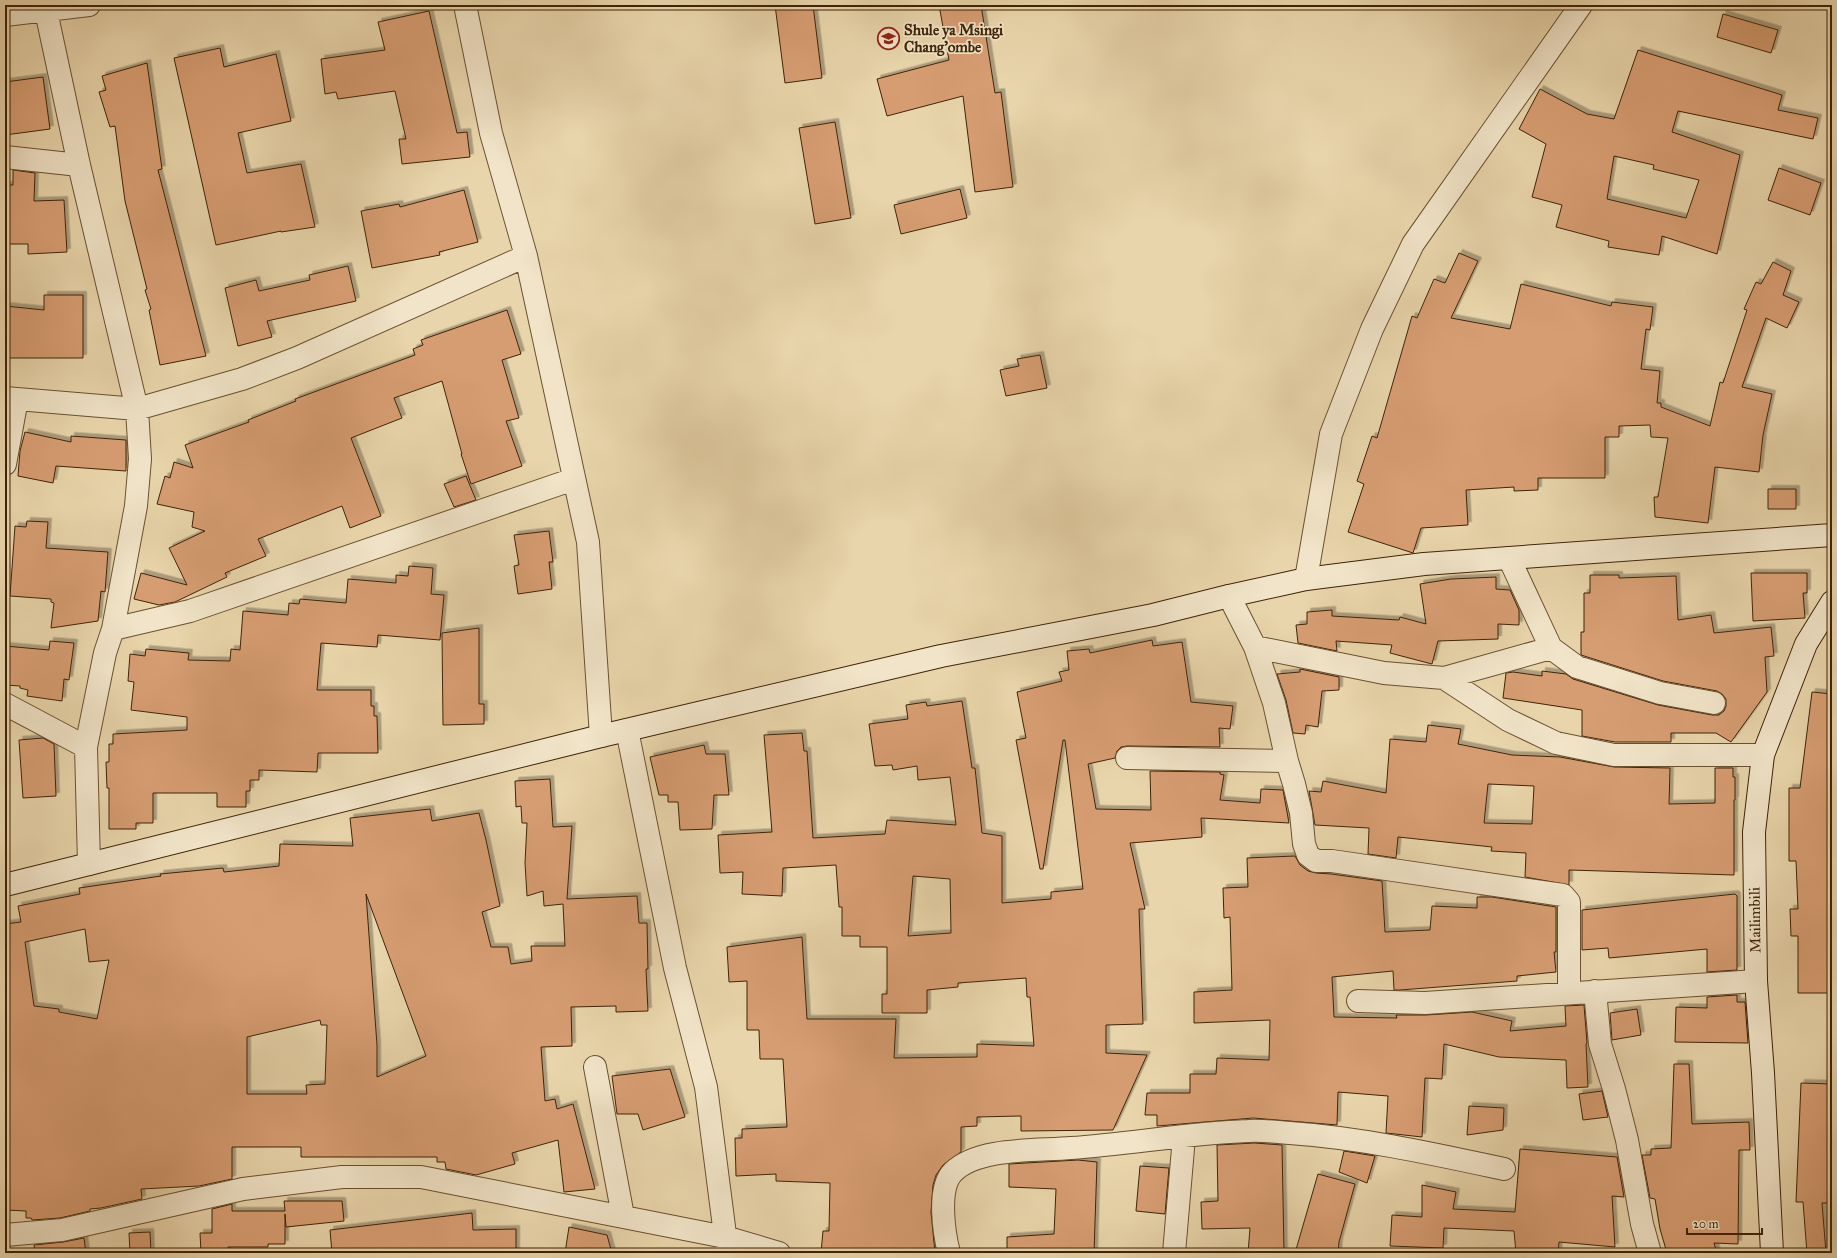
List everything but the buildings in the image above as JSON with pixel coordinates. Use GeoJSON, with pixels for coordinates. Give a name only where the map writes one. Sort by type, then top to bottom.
{"type":"FeatureCollection","features":[{"type":"Feature","properties":{"kind":"street"},"geometry":{"type":"LineString","coordinates":[[5,15],[88,5]]}},
{"type":"Feature","properties":{"kind":"street"},"geometry":{"type":"LineString","coordinates":[[465,5],[491,133],[526,256],[588,542],[601,736]]}},
{"type":"Feature","properties":{"kind":"street"},"geometry":{"type":"LineString","coordinates":[[1306,579],[1331,434],[1372,329],[1412,244],[1581,5]]}},
{"type":"Feature","properties":{"kind":"street"},"geometry":{"type":"LineString","coordinates":[[46,11],[79,165],[138,409],[140,459],[136,506],[113,629],[105,653],[86,748],[89,864]]}},
{"type":"Feature","properties":{"kind":"street"},"geometry":{"type":"LineString","coordinates":[[5,156],[79,165]]}},
{"type":"Feature","properties":{"kind":"street"},"geometry":{"type":"LineString","coordinates":[[5,464],[11,398],[138,409],[242,379],[297,358],[390,318],[526,256]]}},
{"type":"Feature","properties":{"kind":"street"},"geometry":{"type":"LineString","coordinates":[[113,629],[190,611],[574,479]]}},
{"type":"Feature","properties":{"kind":"street"},"geometry":{"type":"LineString","coordinates":[[5,885],[39,878],[89,864],[601,736],[941,656],[1153,615],[1306,579],[1424,564],[1832,535]]}},
{"type":"Feature","properties":{"kind":"street"},"geometry":{"type":"LineString","coordinates":[[1508,558],[1551,648],[1577,667],[1660,693],[1714,703]]}},
{"type":"Feature","properties":{"kind":"street"},"geometry":{"type":"LineString","coordinates":[[1229,596],[1255,647],[1274,703],[1287,761],[1301,813],[1304,844],[1308,855],[1316,861],[1332,861],[1563,895],[1569,902],[1570,993]]}},
{"type":"Feature","properties":{"kind":"street","name":"Mailimbili"},"geometry":{"type":"LineString","coordinates":[[1772,1253],[1763,1073],[1756,981],[1754,832],[1763,755],[1806,644],[1832,602]]}},
{"type":"Feature","properties":{"kind":"street"},"geometry":{"type":"LineString","coordinates":[[1255,647],[1384,673],[1444,678],[1551,648]]}},
{"type":"Feature","properties":{"kind":"street"},"geometry":{"type":"LineString","coordinates":[[1444,678],[1508,720],[1556,743],[1614,755],[1763,755]]}},
{"type":"Feature","properties":{"kind":"street"},"geometry":{"type":"LineString","coordinates":[[5,704],[86,748]]}},
{"type":"Feature","properties":{"kind":"street"},"geometry":{"type":"LineString","coordinates":[[627,730],[675,968],[706,1086],[726,1245]]}},
{"type":"Feature","properties":{"kind":"street"},"geometry":{"type":"LineString","coordinates":[[1127,758],[1287,761]]}},
{"type":"Feature","properties":{"kind":"street"},"geometry":{"type":"LineString","coordinates":[[1358,1001],[1426,1003],[1756,981]]}},
{"type":"Feature","properties":{"kind":"street"},"geometry":{"type":"LineString","coordinates":[[1594,991],[1600,1044],[1614,1089],[1627,1140],[1642,1224],[1650,1253]]}},
{"type":"Feature","properties":{"kind":"street"},"geometry":{"type":"LineString","coordinates":[[595,1067],[623,1216]]}},
{"type":"Feature","properties":{"kind":"street"},"geometry":{"type":"LineString","coordinates":[[949,1253],[943,1216],[943,1191],[951,1173],[964,1162],[992,1154],[1120,1144],[1184,1136],[1249,1131],[1317,1135],[1402,1148],[1504,1169]]}},
{"type":"Feature","properties":{"kind":"street"},"geometry":{"type":"LineString","coordinates":[[1174,1253],[1184,1136]]}},
{"type":"Feature","properties":{"kind":"street"},"geometry":{"type":"LineString","coordinates":[[5,1235],[62,1230],[244,1189],[342,1177],[421,1177],[623,1216],[726,1245],[779,1253]]}},
{"type":"Feature","properties":{"kind":"place","name":"Shule ya Msingi Chang'ombe"},"geometry":{"type":"Point","coordinates":[889,39]}}]}
